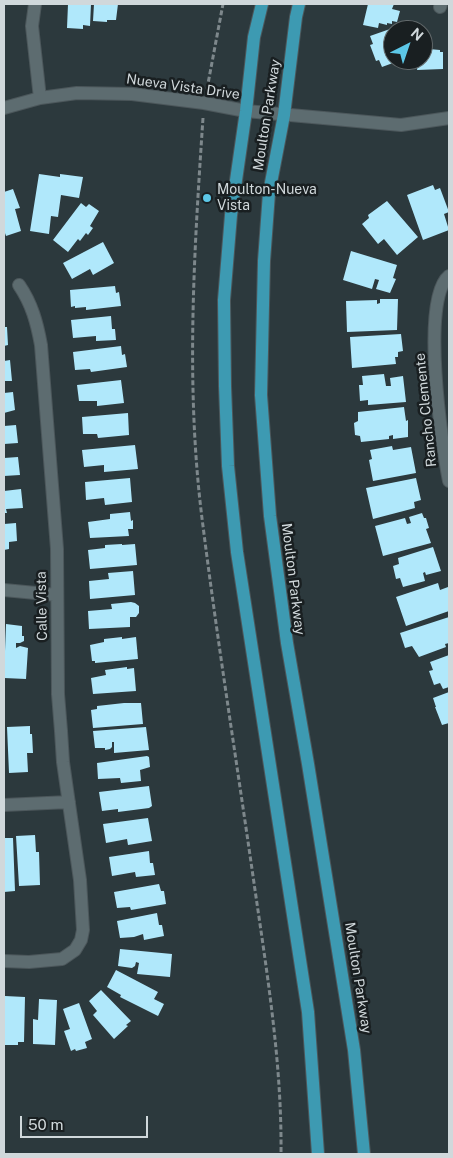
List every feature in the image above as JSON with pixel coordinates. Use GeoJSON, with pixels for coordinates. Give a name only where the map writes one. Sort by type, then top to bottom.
{"type":"FeatureCollection","features":[{"type":"Feature","properties":{"kind":"main road","name":"Moulton Parkway"},"geometry":{"type":"LineString","coordinates":[[262,4],[254,37],[246,111],[231,215],[224,300],[228,466],[238,562],[308,1012],[318,1154]]}},
{"type":"Feature","properties":{"kind":"main road","name":"Moulton Parkway"},"geometry":{"type":"LineString","coordinates":[[299,4],[284,115],[270,193],[264,261],[261,395],[270,516],[287,643],[354,1050],[364,1154]]}},
{"type":"Feature","properties":{"kind":"street"},"geometry":{"type":"LineString","coordinates":[[35,4],[32,26],[40,98]]}},
{"type":"Feature","properties":{"kind":"street","name":"Nueva Vista Drive"},"geometry":{"type":"LineString","coordinates":[[4,108],[40,98],[77,93],[132,94],[204,103],[246,111],[401,125],[449,118]]}},
{"type":"Feature","properties":{"kind":"street","name":"Rancho Clemente"},"geometry":{"type":"LineString","coordinates":[[448,277],[440,288],[437,300],[434,362],[449,481]]}},
{"type":"Feature","properties":{"kind":"street","name":"Calle Vista"},"geometry":{"type":"LineString","coordinates":[[4,961],[29,962],[62,959],[75,950],[81,940],[83,930],[80,880],[63,762],[58,694],[57,549],[41,345],[38,324],[30,304],[19,285]]}},
{"type":"Feature","properties":{"kind":"street"},"geometry":{"type":"LineString","coordinates":[[4,590],[56,595]]}},
{"type":"Feature","properties":{"kind":"street"},"geometry":{"type":"LineString","coordinates":[[4,805],[69,802]]}},
{"type":"Feature","properties":{"kind":"building"},"geometry":{"type":"Polygon","coordinates":[[[68,4],[91,4],[90,26],[83,25],[83,29],[67,28],[68,4]]]}},
{"type":"Feature","properties":{"kind":"building"},"geometry":{"type":"Polygon","coordinates":[[[94,4],[118,4],[116,20],[107,20],[107,22],[93,21],[94,4]]]}},
{"type":"Feature","properties":{"kind":"building"},"geometry":{"type":"Polygon","coordinates":[[[368,4],[394,4],[392,9],[400,11],[398,20],[383,20],[383,24],[379,23],[378,28],[363,25],[368,4]]]}},
{"type":"Feature","properties":{"kind":"building"},"geometry":{"type":"Polygon","coordinates":[[[383,31],[383,67],[379,60],[376,61],[370,45],[373,44],[370,36],[383,31]]]}},
{"type":"Feature","properties":{"kind":"building"},"geometry":{"type":"Polygon","coordinates":[[[433,49],[443,52],[443,69],[433,69],[433,49]]]}},
{"type":"Feature","properties":{"kind":"building"},"geometry":{"type":"Polygon","coordinates":[[[39,174],[60,177],[60,174],[83,177],[79,198],[61,195],[58,217],[51,216],[49,234],[30,231],[39,174]]]}},
{"type":"Feature","properties":{"kind":"building"},"geometry":{"type":"Polygon","coordinates":[[[433,185],[435,190],[440,188],[449,212],[444,214],[449,230],[423,240],[407,195],[433,185]]]}},
{"type":"Feature","properties":{"kind":"building"},"geometry":{"type":"Polygon","coordinates":[[[13,189],[20,208],[15,209],[21,231],[6,236],[4,230],[4,192],[13,189]]]}},
{"type":"Feature","properties":{"kind":"building"},"geometry":{"type":"Polygon","coordinates":[[[387,201],[418,237],[397,255],[384,239],[378,244],[362,224],[369,218],[368,215],[387,201]]]}},
{"type":"Feature","properties":{"kind":"building"},"geometry":{"type":"Polygon","coordinates":[[[81,203],[86,207],[89,204],[99,211],[90,226],[93,228],[88,235],[86,233],[80,241],[78,239],[68,252],[53,240],[81,203]]]}},
{"type":"Feature","properties":{"kind":"building"},"geometry":{"type":"Polygon","coordinates":[[[103,242],[114,263],[93,275],[90,269],[72,279],[63,263],[103,242]]]}},
{"type":"Feature","properties":{"kind":"building"},"geometry":{"type":"Polygon","coordinates":[[[351,251],[397,265],[393,278],[396,279],[390,293],[376,289],[379,280],[375,279],[372,289],[343,280],[351,251]]]}},
{"type":"Feature","properties":{"kind":"building"},"geometry":{"type":"Polygon","coordinates":[[[115,286],[116,293],[119,292],[121,306],[86,310],[86,307],[71,307],[70,290],[115,286]]]}},
{"type":"Feature","properties":{"kind":"building"},"geometry":{"type":"Polygon","coordinates":[[[380,299],[398,299],[397,330],[347,332],[346,301],[377,300],[377,304],[380,303],[380,299]]]}},
{"type":"Feature","properties":{"kind":"building"},"geometry":{"type":"Polygon","coordinates":[[[111,316],[112,329],[115,329],[116,340],[96,341],[96,336],[73,338],[71,320],[111,316]]]}},
{"type":"Feature","properties":{"kind":"building"},"geometry":{"type":"Polygon","coordinates":[[[4,327],[7,327],[8,345],[4,346],[4,327]]]}},
{"type":"Feature","properties":{"kind":"building"},"geometry":{"type":"Polygon","coordinates":[[[401,334],[403,351],[398,352],[398,357],[395,357],[396,364],[352,368],[350,337],[401,334]]]}},
{"type":"Feature","properties":{"kind":"building"},"geometry":{"type":"Polygon","coordinates":[[[121,346],[122,355],[125,354],[127,367],[91,372],[90,369],[75,370],[73,352],[121,346]]]}},
{"type":"Feature","properties":{"kind":"building"},"geometry":{"type":"Polygon","coordinates":[[[10,360],[12,381],[4,381],[4,361],[10,360]]]}},
{"type":"Feature","properties":{"kind":"building"},"geometry":{"type":"Polygon","coordinates":[[[384,374],[386,386],[391,386],[390,378],[403,376],[406,402],[368,405],[368,400],[360,401],[359,385],[363,385],[362,376],[384,374]]]}},
{"type":"Feature","properties":{"kind":"building"},"geometry":{"type":"Polygon","coordinates":[[[121,380],[124,403],[97,406],[97,401],[79,401],[77,385],[121,380]]]}},
{"type":"Feature","properties":{"kind":"building"},"geometry":{"type":"Polygon","coordinates":[[[13,392],[15,410],[4,413],[4,393],[13,392]]]}},
{"type":"Feature","properties":{"kind":"building"},"geometry":{"type":"Polygon","coordinates":[[[404,407],[406,421],[408,420],[408,437],[393,439],[393,435],[389,436],[389,439],[361,442],[360,436],[355,435],[354,423],[358,421],[358,412],[404,407]]]}},
{"type":"Feature","properties":{"kind":"building"},"geometry":{"type":"Polygon","coordinates":[[[128,413],[129,435],[98,438],[97,434],[83,434],[82,417],[128,413]]]}},
{"type":"Feature","properties":{"kind":"building"},"geometry":{"type":"Polygon","coordinates":[[[16,425],[18,443],[4,444],[4,426],[16,425]]]}},
{"type":"Feature","properties":{"kind":"building"},"geometry":{"type":"Polygon","coordinates":[[[135,445],[138,469],[104,472],[104,465],[84,467],[82,450],[135,445]]]}},
{"type":"Feature","properties":{"kind":"building"},"geometry":{"type":"Polygon","coordinates":[[[392,446],[393,450],[411,447],[416,473],[373,481],[369,460],[372,459],[370,450],[392,446]]]}},
{"type":"Feature","properties":{"kind":"building"},"geometry":{"type":"Polygon","coordinates":[[[18,457],[20,475],[4,476],[4,458],[18,457]]]}},
{"type":"Feature","properties":{"kind":"building"},"geometry":{"type":"Polygon","coordinates":[[[130,478],[132,502],[105,505],[104,498],[86,500],[85,482],[130,478]]]}},
{"type":"Feature","properties":{"kind":"building"},"geometry":{"type":"Polygon","coordinates":[[[416,478],[421,500],[414,502],[415,508],[373,519],[366,488],[416,478]]]}},
{"type":"Feature","properties":{"kind":"building"},"geometry":{"type":"Polygon","coordinates":[[[21,489],[23,508],[6,509],[7,513],[4,513],[4,491],[21,489]]]}},
{"type":"Feature","properties":{"kind":"building"},"geometry":{"type":"Polygon","coordinates":[[[130,512],[131,521],[133,520],[133,529],[128,529],[129,536],[90,538],[88,522],[110,519],[110,514],[130,512]]]}},
{"type":"Feature","properties":{"kind":"building"},"geometry":{"type":"Polygon","coordinates":[[[422,513],[424,518],[426,518],[429,528],[426,529],[431,543],[383,556],[375,526],[405,518],[407,524],[411,523],[409,517],[422,513]]]}},
{"type":"Feature","properties":{"kind":"building"},"geometry":{"type":"Polygon","coordinates":[[[16,523],[17,541],[9,542],[9,549],[4,550],[4,524],[16,523]]]}},
{"type":"Feature","properties":{"kind":"building"},"geometry":{"type":"Polygon","coordinates":[[[135,544],[137,565],[90,569],[88,550],[105,548],[105,545],[135,544]]]}},
{"type":"Feature","properties":{"kind":"building"},"geometry":{"type":"Polygon","coordinates":[[[433,547],[441,571],[426,575],[425,572],[423,573],[425,581],[403,587],[400,578],[396,579],[393,566],[399,564],[398,558],[433,547]]]}},
{"type":"Feature","properties":{"kind":"building"},"geometry":{"type":"Polygon","coordinates":[[[133,571],[135,595],[90,599],[89,581],[109,579],[108,573],[133,571]]]}},
{"type":"Feature","properties":{"kind":"building"},"geometry":{"type":"Polygon","coordinates":[[[438,583],[440,590],[448,587],[449,611],[406,626],[396,597],[438,583]]]}},
{"type":"Feature","properties":{"kind":"building"},"geometry":{"type":"Polygon","coordinates":[[[131,602],[139,606],[139,613],[136,617],[130,617],[130,627],[89,629],[88,611],[112,609],[111,604],[131,602]]]}},
{"type":"Feature","properties":{"kind":"building"},"geometry":{"type":"Polygon","coordinates":[[[449,617],[449,643],[445,644],[446,647],[419,657],[412,646],[405,648],[400,633],[449,617]]]}},
{"type":"Feature","properties":{"kind":"building"},"geometry":{"type":"Polygon","coordinates":[[[6,624],[22,626],[24,641],[16,643],[16,648],[20,646],[28,648],[26,679],[4,678],[6,624]]]}},
{"type":"Feature","properties":{"kind":"building"},"geometry":{"type":"Polygon","coordinates":[[[122,637],[122,639],[136,637],[138,659],[95,663],[95,661],[92,661],[90,645],[104,642],[104,639],[122,637]]]}},
{"type":"Feature","properties":{"kind":"building"},"geometry":{"type":"Polygon","coordinates":[[[449,655],[449,687],[443,689],[440,683],[434,685],[429,671],[433,670],[430,662],[449,655]]]}},
{"type":"Feature","properties":{"kind":"building"},"geometry":{"type":"Polygon","coordinates":[[[127,667],[127,669],[134,668],[136,691],[93,694],[91,678],[106,675],[105,670],[127,667]]]}},
{"type":"Feature","properties":{"kind":"building"},"geometry":{"type":"Polygon","coordinates":[[[449,692],[449,723],[442,725],[433,698],[449,692]]]}},
{"type":"Feature","properties":{"kind":"building"},"geometry":{"type":"Polygon","coordinates":[[[141,703],[143,724],[93,728],[91,710],[97,709],[97,706],[141,703]]]}},
{"type":"Feature","properties":{"kind":"building"},"geometry":{"type":"Polygon","coordinates":[[[30,726],[33,753],[27,753],[28,772],[9,773],[7,727],[30,726]]]}},
{"type":"Feature","properties":{"kind":"building"},"geometry":{"type":"Polygon","coordinates":[[[146,727],[149,750],[114,753],[114,742],[112,742],[110,749],[95,748],[93,731],[146,727]]]}},
{"type":"Feature","properties":{"kind":"building"},"geometry":{"type":"Polygon","coordinates":[[[149,757],[150,767],[140,770],[141,781],[121,783],[120,778],[98,779],[97,763],[149,757]]]}},
{"type":"Feature","properties":{"kind":"building"},"geometry":{"type":"Polygon","coordinates":[[[149,786],[152,806],[149,808],[118,812],[118,809],[102,811],[99,792],[149,786]]]}},
{"type":"Feature","properties":{"kind":"building"},"geometry":{"type":"Polygon","coordinates":[[[148,818],[152,841],[128,845],[127,839],[106,843],[103,824],[148,818]]]}},
{"type":"Feature","properties":{"kind":"building"},"geometry":{"type":"Polygon","coordinates":[[[35,835],[36,852],[39,852],[40,885],[19,886],[16,836],[35,835]]]}},
{"type":"Feature","properties":{"kind":"building"},"geometry":{"type":"Polygon","coordinates":[[[4,838],[13,838],[15,891],[4,892],[4,838]]]}},
{"type":"Feature","properties":{"kind":"building"},"geometry":{"type":"Polygon","coordinates":[[[149,851],[150,863],[153,863],[155,875],[136,877],[135,872],[112,876],[109,857],[149,851]]]}},
{"type":"Feature","properties":{"kind":"building"},"geometry":{"type":"Polygon","coordinates":[[[159,884],[161,891],[164,891],[166,904],[131,910],[130,907],[117,908],[114,892],[159,884]]]}},
{"type":"Feature","properties":{"kind":"building"},"geometry":{"type":"Polygon","coordinates":[[[157,913],[159,925],[162,925],[164,936],[144,940],[143,934],[120,938],[117,921],[157,913]]]}},
{"type":"Feature","properties":{"kind":"building"},"geometry":{"type":"Polygon","coordinates":[[[120,949],[172,954],[170,977],[137,974],[139,963],[136,962],[132,968],[118,966],[120,949]]]}},
{"type":"Feature","properties":{"kind":"building"},"geometry":{"type":"Polygon","coordinates":[[[116,970],[158,992],[154,999],[164,1004],[158,1016],[120,997],[121,995],[107,987],[116,970]]]}},
{"type":"Feature","properties":{"kind":"building"},"geometry":{"type":"Polygon","coordinates":[[[101,990],[131,1021],[114,1039],[93,1015],[97,1011],[89,1001],[101,990]]]}},
{"type":"Feature","properties":{"kind":"building"},"geometry":{"type":"Polygon","coordinates":[[[5,996],[25,997],[24,1042],[18,1042],[18,1045],[5,1045],[4,1042],[5,996]]]}},
{"type":"Feature","properties":{"kind":"building"},"geometry":{"type":"Polygon","coordinates":[[[39,999],[57,1000],[55,1045],[33,1044],[33,1019],[38,1020],[39,999]]]}},
{"type":"Feature","properties":{"kind":"building"},"geometry":{"type":"Polygon","coordinates":[[[79,1003],[92,1039],[85,1042],[87,1048],[71,1051],[64,1031],[70,1029],[63,1009],[79,1003]]]}},
{"type":"Feature","properties":{"kind":"place","name":"Moulton-Nueva Vista"},"geometry":{"type":"Point","coordinates":[207,198]}}]}
